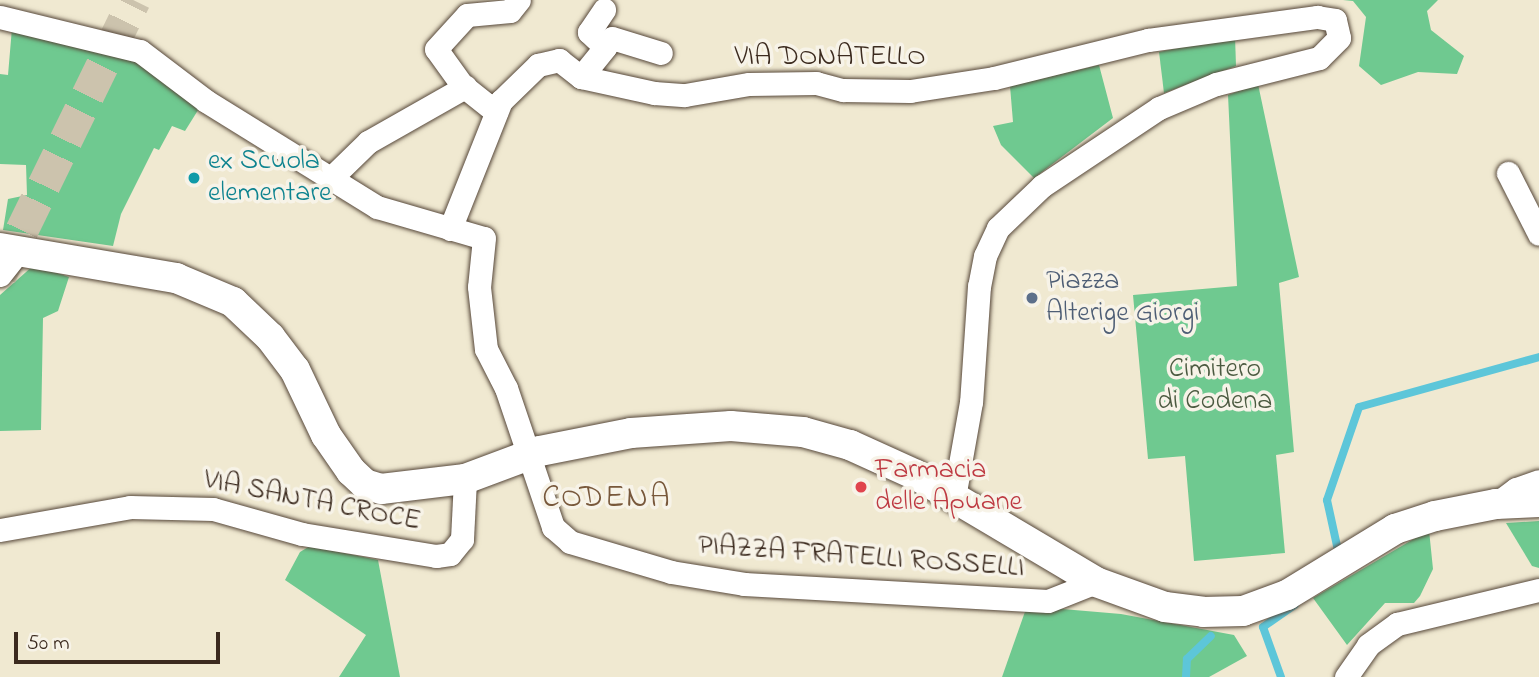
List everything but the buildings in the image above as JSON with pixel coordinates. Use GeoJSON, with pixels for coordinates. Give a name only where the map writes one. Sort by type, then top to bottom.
{"type":"FeatureCollection","features":[{"type":"Feature","properties":{"kind":"street"},"geometry":{"type":"LineString","coordinates":[[496,112],[464,88],[436,49],[467,15],[509,11],[519,0]]}},
{"type":"Feature","properties":{"kind":"street"},"geometry":{"type":"LineString","coordinates":[[604,10],[589,32],[605,47]]}},
{"type":"Feature","properties":{"kind":"street"},"geometry":{"type":"LineString","coordinates":[[0,17],[140,51],[206,101],[330,180],[391,214],[450,229],[501,101],[538,65],[559,60],[580,77],[612,38],[661,53]]}},
{"type":"Feature","properties":{"kind":"street","name":"VIA DONATELLO"},"geometry":{"type":"LineString","coordinates":[[580,77],[685,95],[750,84],[816,83],[843,90],[910,91],[994,78],[1147,40],[1317,17],[1335,20],[1339,37],[1319,58],[1216,84],[1159,108],[1042,186],[998,228],[985,256],[979,286],[971,402],[954,497]]}},
{"type":"Feature","properties":{"kind":"street"},"geometry":{"type":"LineString","coordinates":[[330,180],[368,142],[464,88]]}},
{"type":"Feature","properties":{"kind":"street"},"geometry":{"type":"LineString","coordinates":[[1508,173],[1539,234]]}},
{"type":"Feature","properties":{"kind":"street","name":"PIAZZA FRATELLI ROSSELLI"},"geometry":{"type":"LineString","coordinates":[[450,229],[484,237],[479,288],[486,349],[536,453],[554,527],[570,542],[671,572],[744,584],[1048,601],[1096,582]]}},
{"type":"Feature","properties":{"kind":"street"},"geometry":{"type":"LineString","coordinates":[[0,275],[10,250],[176,278],[233,302],[270,337],[295,370],[326,435],[365,484],[381,489],[464,479],[536,453],[631,433],[731,426],[803,432],[861,450],[954,497],[1096,582],[1165,607],[1243,611],[1287,595],[1395,529],[1496,504],[1539,502]]}},
{"type":"Feature","properties":{"kind":"street","name":"VIA SANTA CROCE"},"geometry":{"type":"LineString","coordinates":[[0,530],[130,507],[213,509],[302,534],[436,556],[450,554],[462,539],[464,479]]}},
{"type":"Feature","properties":{"kind":"street"},"geometry":{"type":"LineString","coordinates":[[1496,504],[1516,489],[1539,481]]}},
{"type":"Feature","properties":{"kind":"street"},"geometry":{"type":"LineString","coordinates":[[1346,677],[1368,645],[1397,624],[1539,590]]}},
{"type":"Feature","properties":{"kind":"green space"},"geometry":{"type":"Polygon","coordinates":[[[1343,0],[1438,0],[1427,11],[1431,30],[1464,56],[1457,74],[1418,72],[1381,85],[1359,66],[1366,17],[1353,1],[1343,0]]]}},
{"type":"Feature","properties":{"kind":"green space"},"geometry":{"type":"Polygon","coordinates":[[[12,28],[120,51],[200,107],[185,131],[172,126],[159,150],[154,148],[121,214],[113,246],[3,230],[8,199],[27,195],[26,165],[0,164],[0,74],[8,75],[12,28]]]}},
{"type":"Feature","properties":{"kind":"green space"},"geometry":{"type":"Polygon","coordinates":[[[1235,36],[1236,66],[1164,93],[1159,52],[1235,36]]]}},
{"type":"Feature","properties":{"kind":"green space"},"geometry":{"type":"Polygon","coordinates":[[[1099,65],[1113,118],[1034,178],[1001,145],[993,126],[1013,122],[1010,86],[1099,65]]]}},
{"type":"Feature","properties":{"kind":"green space","name":"Cimitero di Codena"},"geometry":{"type":"Polygon","coordinates":[[[1258,84],[1299,277],[1279,283],[1294,452],[1276,455],[1285,553],[1194,561],[1185,456],[1148,459],[1133,295],[1237,286],[1228,95],[1258,84]]]}},
{"type":"Feature","properties":{"kind":"green space"},"geometry":{"type":"Polygon","coordinates":[[[34,265],[69,277],[58,311],[43,318],[41,430],[0,431],[0,295],[34,265]]]}},
{"type":"Feature","properties":{"kind":"green space"},"geometry":{"type":"Polygon","coordinates":[[[1539,521],[1539,568],[1532,566],[1506,523],[1539,521]]]}},
{"type":"Feature","properties":{"kind":"green space"},"geometry":{"type":"Polygon","coordinates":[[[1429,530],[1433,569],[1420,596],[1414,603],[1385,603],[1347,645],[1313,598],[1429,530]]]}},
{"type":"Feature","properties":{"kind":"green space"},"geometry":{"type":"Polygon","coordinates":[[[310,546],[378,560],[400,677],[339,677],[366,635],[285,580],[300,552],[310,546]]]}},
{"type":"Feature","properties":{"kind":"green space"},"geometry":{"type":"Polygon","coordinates":[[[1027,606],[1121,614],[1234,635],[1247,656],[1209,677],[1002,677],[1027,606]]]}},
{"type":"Feature","properties":{"kind":"waterway"},"geometry":{"type":"LineString","coordinates":[[1339,555],[1327,500],[1359,407],[1539,357]]}},
{"type":"Feature","properties":{"kind":"waterway"},"geometry":{"type":"LineString","coordinates":[[1281,677],[1263,627],[1295,605]]}},
{"type":"Feature","properties":{"kind":"waterway"},"geometry":{"type":"LineString","coordinates":[[1186,677],[1187,659],[1211,636]]}},
{"type":"Feature","properties":{"kind":"tunnel"},"geometry":{"type":"LineString","coordinates":[[0,275],[134,0]]}},
{"type":"Feature","properties":{"kind":"place","name":"ex Scuola elementare"},"geometry":{"type":"Point","coordinates":[194,178]}},
{"type":"Feature","properties":{"kind":"place","name":"Piazza Alterige Giorgi"},"geometry":{"type":"Point","coordinates":[1032,298]}},
{"type":"Feature","properties":{"kind":"place","name":"Farmacia delle Apuane"},"geometry":{"type":"Point","coordinates":[861,487]}},
{"type":"Feature","properties":{"kind":"district","name":"CODENA"},"geometry":{"type":"Point","coordinates":[607,499]}}]}
